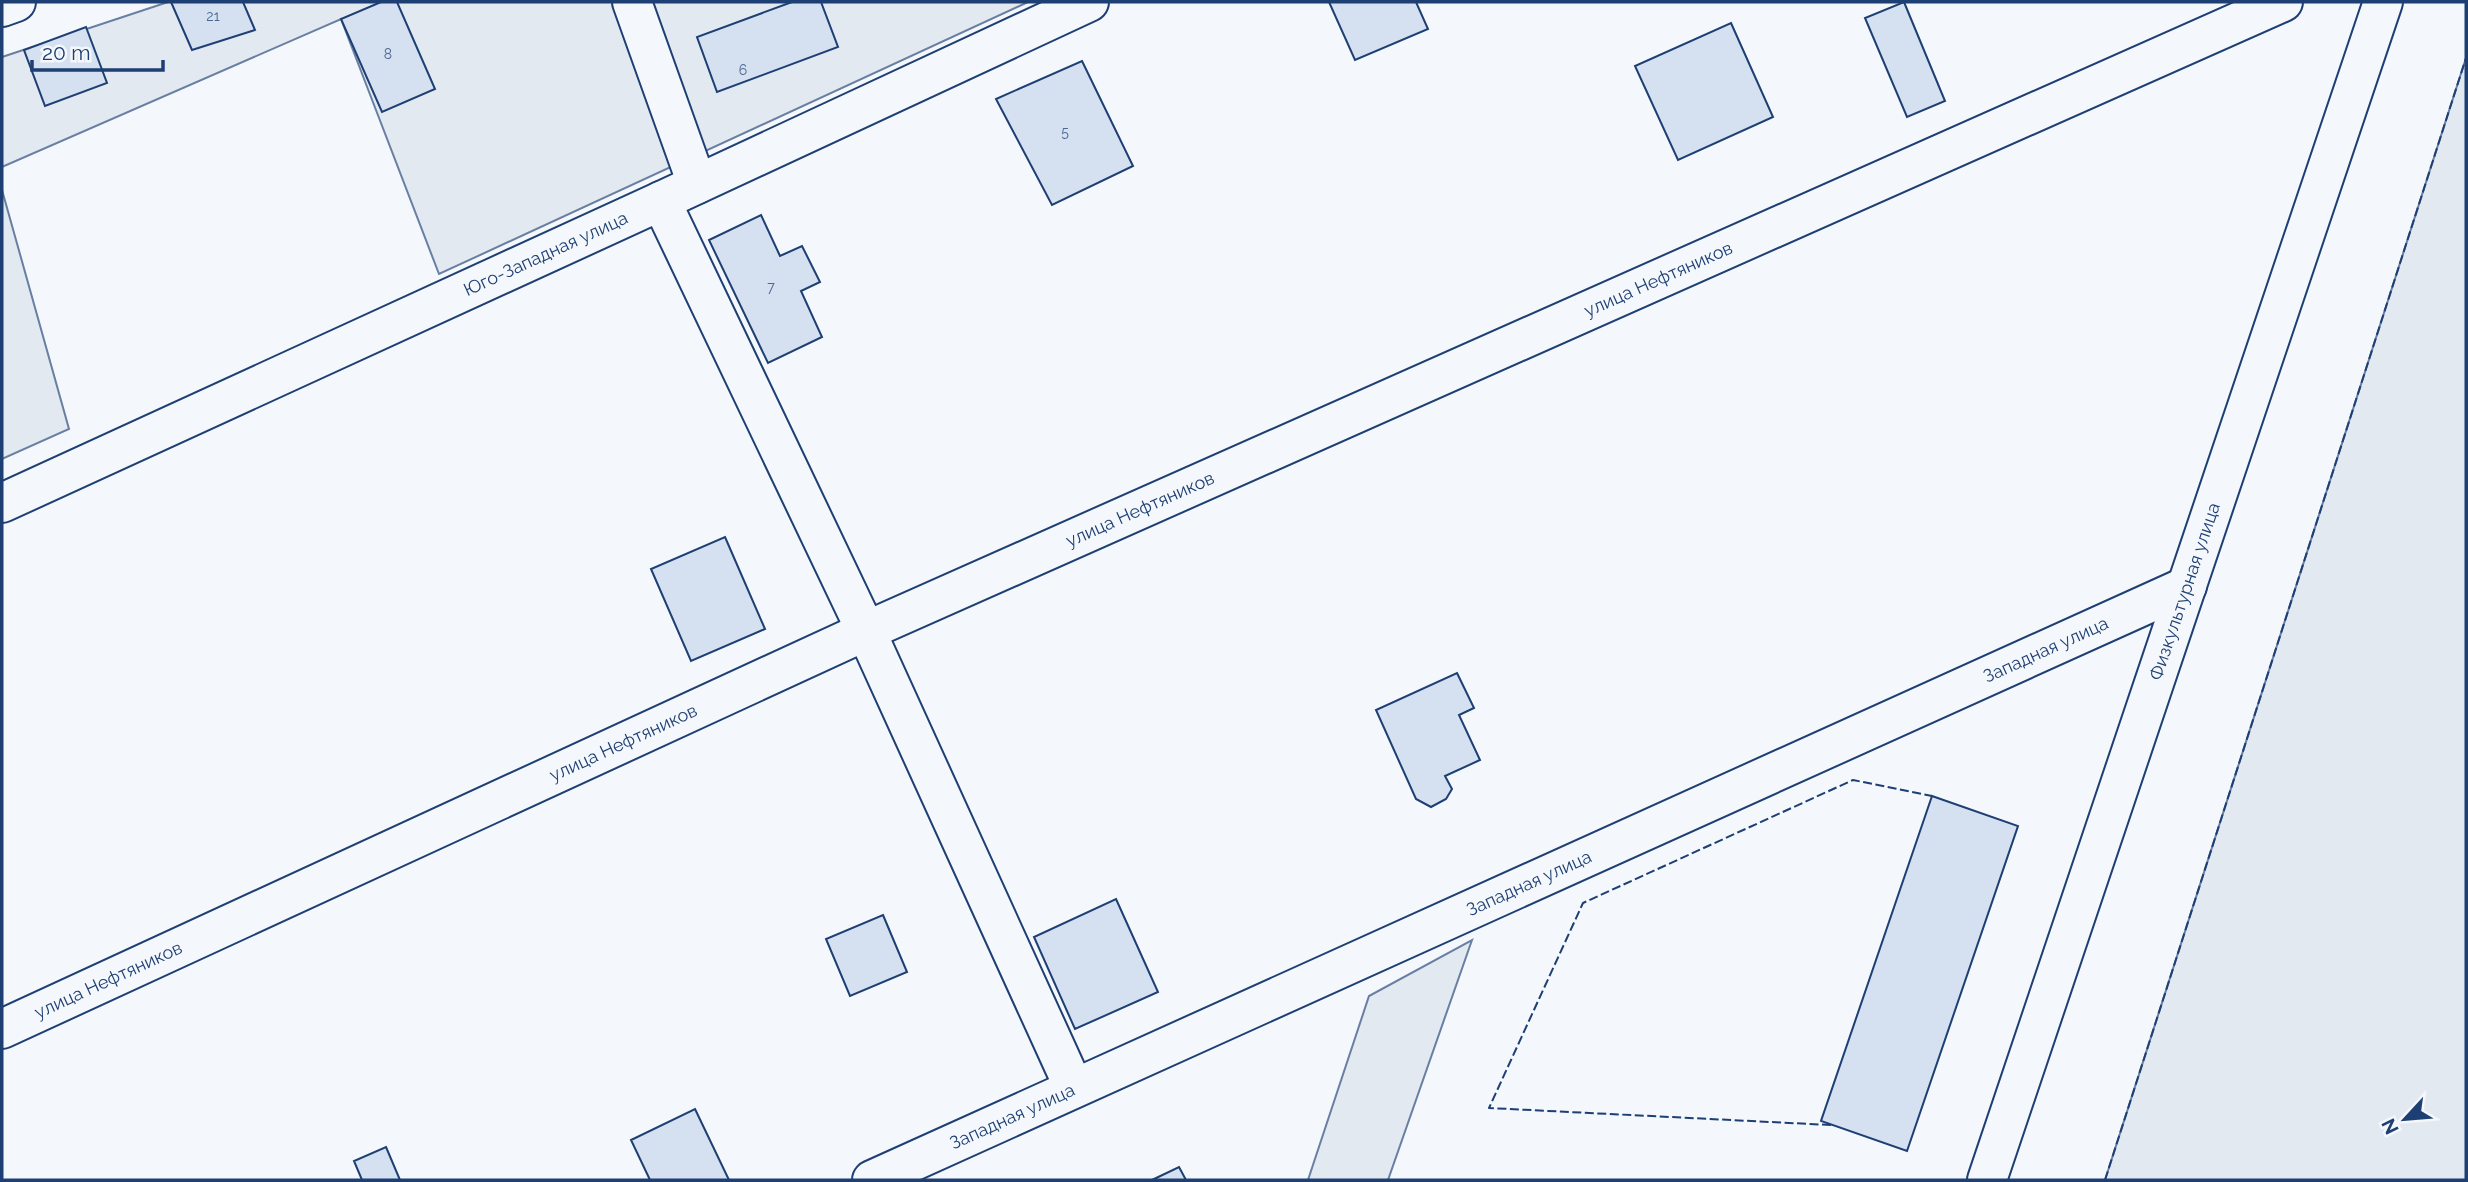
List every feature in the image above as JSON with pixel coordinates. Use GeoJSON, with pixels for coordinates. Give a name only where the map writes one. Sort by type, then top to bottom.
{"type":"FeatureCollection","features":[{"type":"Feature","properties":{"kind":"street"},"geometry":{"type":"LineString","coordinates":[[2,6],[16,2]]}},
{"type":"Feature","properties":{"kind":"street"},"geometry":{"type":"LineString","coordinates":[[632,2],[697,184]]}},
{"type":"Feature","properties":{"kind":"street","name":"Юго-Западная улица"},"geometry":{"type":"LineString","coordinates":[[2,503],[1089,2]]}},
{"type":"Feature","properties":{"kind":"street","name":"улица Нефтяников"},"geometry":{"type":"LineString","coordinates":[[2,1029],[866,631],[2283,2]]}},
{"type":"Feature","properties":{"kind":"street","name":"Физкультурная улица"},"geometry":{"type":"LineString","coordinates":[[1987,1180],[2383,2]]}},
{"type":"Feature","properties":{"kind":"street"},"geometry":{"type":"LineString","coordinates":[[661,201],[866,631],[1074,1088]]}},
{"type":"Feature","properties":{"kind":"street","name":"Западная улица"},"geometry":{"type":"LineString","coordinates":[[872,1180],[2187,586]]}},
{"type":"Feature","properties":{"kind":"shaded area"},"geometry":{"type":"Polygon","coordinates":[[[168,2],[1028,2],[439,274],[341,19],[2,167],[2,57],[168,2]]]}},
{"type":"Feature","properties":{"kind":"shaded area"},"geometry":{"type":"Polygon","coordinates":[[[2466,58],[2466,1180],[2105,1180],[2466,58]]]}},
{"type":"Feature","properties":{"kind":"shaded area"},"geometry":{"type":"Polygon","coordinates":[[[2,190],[69,429],[2,459],[2,190]]]}},
{"type":"Feature","properties":{"kind":"shaded area"},"geometry":{"type":"Polygon","coordinates":[[[1472,940],[1388,1180],[1308,1180],[1369,996],[1472,940]]]}},
{"type":"Feature","properties":{"kind":"building"},"geometry":{"type":"Polygon","coordinates":[[[171,2],[243,2],[255,30],[192,50],[171,2]]]}},
{"type":"Feature","properties":{"kind":"building"},"geometry":{"type":"Polygon","coordinates":[[[381,2],[397,2],[435,89],[382,112],[341,19],[381,2]]]}},
{"type":"Feature","properties":{"kind":"building"},"geometry":{"type":"Polygon","coordinates":[[[792,2],[821,2],[838,47],[717,92],[697,37],[792,2]]]}},
{"type":"Feature","properties":{"kind":"building"},"geometry":{"type":"Polygon","coordinates":[[[1329,2],[1416,2],[1428,29],[1355,60],[1329,2]]]}},
{"type":"Feature","properties":{"kind":"building"},"geometry":{"type":"Polygon","coordinates":[[[1904,2],[1945,101],[1907,117],[1865,18],[1904,2]]]}},
{"type":"Feature","properties":{"kind":"building"},"geometry":{"type":"Polygon","coordinates":[[[1731,23],[1773,117],[1678,160],[1635,66],[1731,23]]]}},
{"type":"Feature","properties":{"kind":"building"},"geometry":{"type":"Polygon","coordinates":[[[86,27],[107,83],[45,106],[24,50],[86,27]]]}},
{"type":"Feature","properties":{"kind":"building"},"geometry":{"type":"Polygon","coordinates":[[[1082,61],[1133,166],[1052,205],[996,99],[1082,61]]]}},
{"type":"Feature","properties":{"kind":"building"},"geometry":{"type":"Polygon","coordinates":[[[761,215],[780,256],[802,246],[820,282],[801,291],[822,337],[768,363],[709,240],[761,215]]]}},
{"type":"Feature","properties":{"kind":"building"},"geometry":{"type":"Polygon","coordinates":[[[725,537],[765,629],[691,661],[651,569],[725,537]]]}},
{"type":"Feature","properties":{"kind":"building"},"geometry":{"type":"Polygon","coordinates":[[[1457,673],[1474,708],[1459,715],[1480,760],[1445,776],[1452,789],[1446,799],[1431,807],[1416,799],[1376,710],[1457,673]]]}},
{"type":"Feature","properties":{"kind":"building"},"geometry":{"type":"Polygon","coordinates":[[[1932,796],[2018,826],[1907,1151],[1821,1121],[1932,796]]]}},
{"type":"Feature","properties":{"kind":"building"},"geometry":{"type":"Polygon","coordinates":[[[1116,899],[1158,992],[1075,1029],[1034,937],[1116,899]]]}},
{"type":"Feature","properties":{"kind":"building"},"geometry":{"type":"Polygon","coordinates":[[[883,915],[907,972],[850,996],[826,939],[883,915]]]}},
{"type":"Feature","properties":{"kind":"building"},"geometry":{"type":"Polygon","coordinates":[[[695,1109],[729,1180],[650,1180],[631,1140],[695,1109]]]}},
{"type":"Feature","properties":{"kind":"building"},"geometry":{"type":"Polygon","coordinates":[[[386,1147],[400,1180],[362,1180],[354,1161],[386,1147]]]}},
{"type":"Feature","properties":{"kind":"building"},"geometry":{"type":"Polygon","coordinates":[[[1179,1167],[1186,1180],[1152,1180],[1179,1167]]]}},
{"type":"Feature","properties":{"kind":"fence"},"geometry":{"type":"LineString","coordinates":[[2105,1180],[2466,58]]}},
{"type":"Feature","properties":{"kind":"fence"},"geometry":{"type":"LineString","coordinates":[[1831,1125],[1489,1108],[1583,903],[1853,780],[1932,796]]}}]}
